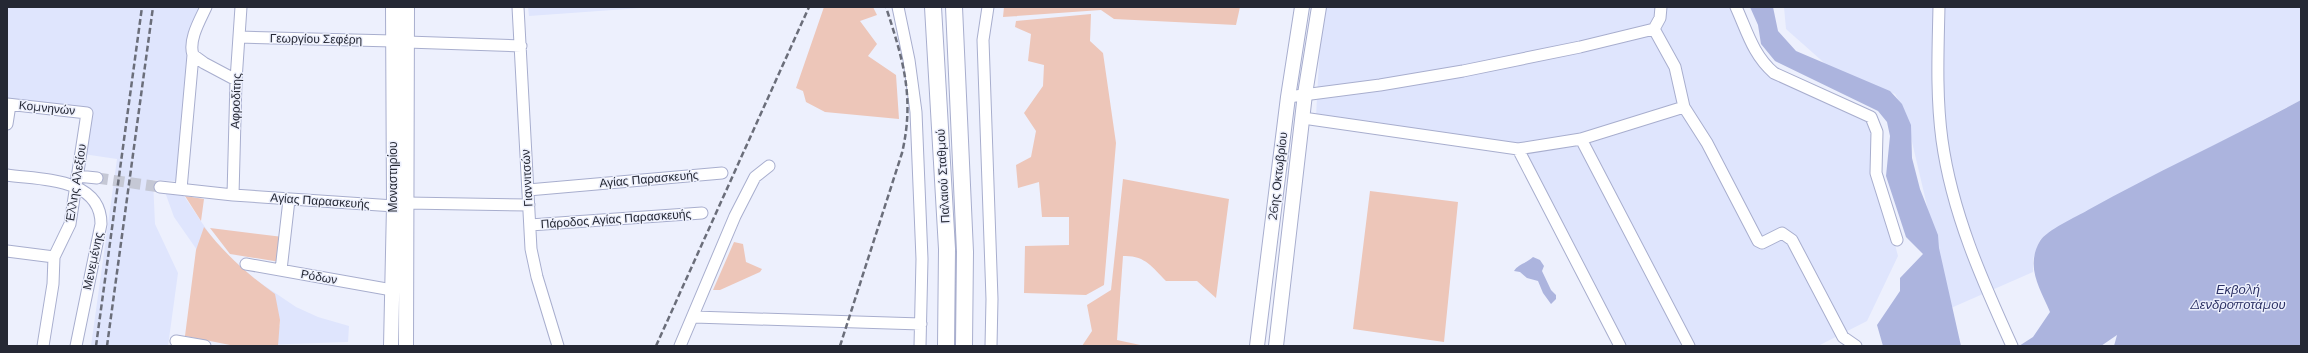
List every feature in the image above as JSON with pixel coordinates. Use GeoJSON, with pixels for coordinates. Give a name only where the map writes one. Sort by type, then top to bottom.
{"type":"FeatureCollection","features":[{"type":"Feature","properties":{"kind":"highway","name":"Παλαιού Σταθμού"},"geometry":{"type":"LineString","coordinates":[[933,7],[947,249],[946,346]]}},
{"type":"Feature","properties":{"kind":"highway","name":"Παλαιού Σταθμού"},"geometry":{"type":"LineString","coordinates":[[954,7],[965,252],[964,346]]}},
{"type":"Feature","properties":{"kind":"main road","name":"Μοναστηρίου"},"geometry":{"type":"LineString","coordinates":[[393,7],[400,41],[401,205],[406,346]]}},
{"type":"Feature","properties":{"kind":"main road","name":"Μοναστηρίου"},"geometry":{"type":"LineString","coordinates":[[400,41],[407,7]]}},
{"type":"Feature","properties":{"kind":"main road","name":"26ης Οκτωβρίου"},"geometry":{"type":"LineString","coordinates":[[1257,346],[1288,97],[1302,7]]}},
{"type":"Feature","properties":{"kind":"main road","name":"26ης Οκτωβρίου"},"geometry":{"type":"LineString","coordinates":[[1276,346],[1305,94],[1319,7]]}},
{"type":"Feature","properties":{"kind":"main road","name":"Μοναστηρίου"},"geometry":{"type":"LineString","coordinates":[[391,346],[392,290],[401,205]]}},
{"type":"Feature","properties":{"kind":"street"},"geometry":{"type":"LineString","coordinates":[[181,190],[193,54],[192,47],[194,36],[206,7]]}},
{"type":"Feature","properties":{"kind":"street","name":"Αφροδίτης"},"geometry":{"type":"LineString","coordinates":[[233,195],[236,80],[241,7]]}},
{"type":"Feature","properties":{"kind":"street","name":"Γιαννιτσών"},"geometry":{"type":"LineString","coordinates":[[518,7],[533,264],[558,346]]}},
{"type":"Feature","properties":{"kind":"street"},"geometry":{"type":"LineString","coordinates":[[898,7],[909,60],[916,112],[922,259],[920,346]]}},
{"type":"Feature","properties":{"kind":"street"},"geometry":{"type":"LineString","coordinates":[[988,7],[984,40],[992,298],[991,346]]}},
{"type":"Feature","properties":{"kind":"street"},"geometry":{"type":"LineString","coordinates":[[1288,97],[1380,85],[1463,71],[1580,47],[1654,29],[1660,18],[1661,7]]}},
{"type":"Feature","properties":{"kind":"street"},"geometry":{"type":"LineString","coordinates":[[1736,7],[1756,53],[1762,62],[1774,73],[1871,117],[1877,132],[1876,173],[1897,240]]}},
{"type":"Feature","properties":{"kind":"street"},"geometry":{"type":"LineString","coordinates":[[1939,7],[1939,105],[1942,140],[1949,177],[1971,249],[2012,346]]}},
{"type":"Feature","properties":{"kind":"street"},"geometry":{"type":"LineString","coordinates":[[1654,29],[1675,67],[1684,107],[1707,143],[1758,241],[1762,243],[1782,233],[1787,234],[1796,246],[1843,337],[1856,346]]}},
{"type":"Feature","properties":{"kind":"street","name":"Γεωργίου Σεφέρη"},"geometry":{"type":"LineString","coordinates":[[239,37],[520,46]]}},
{"type":"Feature","properties":{"kind":"street"},"geometry":{"type":"LineString","coordinates":[[193,54],[204,64],[236,80]]}},
{"type":"Feature","properties":{"kind":"street"},"geometry":{"type":"LineString","coordinates":[[7,124],[8,105]]}},
{"type":"Feature","properties":{"kind":"street","name":"Κομνηνών"},"geometry":{"type":"LineString","coordinates":[[8,105],[87,112]]}},
{"type":"Feature","properties":{"kind":"street"},"geometry":{"type":"LineString","coordinates":[[1303,118],[1518,149],[1581,139],[1684,107]]}},
{"type":"Feature","properties":{"kind":"street","name":"Έλλης Αλεξίου"},"geometry":{"type":"LineString","coordinates":[[43,346],[53,284],[54,257],[68,230],[87,112]]}},
{"type":"Feature","properties":{"kind":"street"},"geometry":{"type":"LineString","coordinates":[[1581,139],[1690,346]]}},
{"type":"Feature","properties":{"kind":"street"},"geometry":{"type":"LineString","coordinates":[[1518,149],[1620,346]]}},
{"type":"Feature","properties":{"kind":"street"},"geometry":{"type":"LineString","coordinates":[[680,346],[694,317],[738,209],[755,177],[769,166]]}},
{"type":"Feature","properties":{"kind":"street","name":"Αγίας Παρασκευής"},"geometry":{"type":"LineString","coordinates":[[528,190],[722,173]]}},
{"type":"Feature","properties":{"kind":"street"},"geometry":{"type":"LineString","coordinates":[[7,175],[76,180],[97,178]]}},
{"type":"Feature","properties":{"kind":"street","name":"Μενεμένης"},"geometry":{"type":"LineString","coordinates":[[76,180],[95,202],[101,220],[76,346]]}},
{"type":"Feature","properties":{"kind":"street","name":"Αγίας Παρασκευής"},"geometry":{"type":"LineString","coordinates":[[160,187],[289,200],[401,205],[529,205]]}},
{"type":"Feature","properties":{"kind":"street"},"geometry":{"type":"LineString","coordinates":[[281,270],[289,200]]}},
{"type":"Feature","properties":{"kind":"street","name":"Πάροδος Αγίας Παρασκευής"},"geometry":{"type":"LineString","coordinates":[[530,225],[702,213]]}},
{"type":"Feature","properties":{"kind":"street"},"geometry":{"type":"LineString","coordinates":[[7,250],[54,257]]}},
{"type":"Feature","properties":{"kind":"street","name":"Ρόδων"},"geometry":{"type":"LineString","coordinates":[[246,264],[392,290]]}},
{"type":"Feature","properties":{"kind":"street"},"geometry":{"type":"LineString","coordinates":[[694,317],[921,324]]}},
{"type":"Feature","properties":{"kind":"street"},"geometry":{"type":"LineString","coordinates":[[176,341],[205,346]]}},
{"type":"Feature","properties":{"kind":"shaded area"},"geometry":{"type":"Polygon","coordinates":[[[7,7],[203,7],[177,181],[153,180],[155,224],[178,273],[168,346],[91,346],[117,159],[83,154],[89,110],[7,101],[7,7]]]}},
{"type":"Feature","properties":{"kind":"shaded area"},"geometry":{"type":"Polygon","coordinates":[[[528,7],[655,7],[529,16],[528,7]]]}},
{"type":"Feature","properties":{"kind":"shaded area"},"geometry":{"type":"Polygon","coordinates":[[[824,7],[873,7],[877,15],[860,21],[877,44],[868,56],[896,75],[899,119],[825,112],[806,102],[803,91],[796,88],[824,7]]]}},
{"type":"Feature","properties":{"kind":"shaded area"},"geometry":{"type":"Polygon","coordinates":[[[1004,7],[1240,7],[1236,25],[1114,19],[1101,10],[1003,17],[1004,7]]]}},
{"type":"Feature","properties":{"kind":"shaded area"},"geometry":{"type":"Polygon","coordinates":[[[1326,7],[1735,7],[1746,29],[1780,77],[1856,109],[1870,123],[1876,147],[1884,203],[1898,256],[1867,321],[1818,346],[1620,346],[1518,149],[1316,116],[1321,25],[1326,7]]]}},
{"type":"Feature","properties":{"kind":"shaded area"},"geometry":{"type":"Polygon","coordinates":[[[1784,7],[2301,7],[2301,100],[2061,226],[2040,240],[2033,259],[2033,272],[1951,308],[1905,112],[1895,94],[1830,68],[1786,29],[1784,7]]]}},
{"type":"Feature","properties":{"kind":"shaded area"},"geometry":{"type":"Polygon","coordinates":[[[1091,14],[1090,41],[1103,53],[1116,143],[1104,285],[1086,295],[1024,293],[1025,246],[1069,245],[1069,217],[1042,217],[1039,182],[1018,188],[1016,165],[1031,157],[1036,131],[1024,113],[1043,86],[1044,65],[1028,61],[1031,34],[1015,27],[1016,21],[1091,14]]]}},
{"type":"Feature","properties":{"kind":"shaded area"},"geometry":{"type":"Polygon","coordinates":[[[1123,179],[1229,199],[1216,298],[1197,281],[1166,281],[1143,260],[1131,256],[1123,256],[1117,340],[1145,346],[1082,346],[1092,331],[1087,305],[1111,290],[1123,179]]]}},
{"type":"Feature","properties":{"kind":"shaded area"},"geometry":{"type":"Polygon","coordinates":[[[1370,191],[1458,202],[1444,342],[1353,329],[1370,191]]]}},
{"type":"Feature","properties":{"kind":"shaded area"},"geometry":{"type":"Polygon","coordinates":[[[165,192],[184,196],[219,248],[256,280],[296,307],[318,317],[349,326],[348,342],[235,346],[258,328],[280,326],[280,320],[264,312],[204,260],[174,217],[165,192]]]}},
{"type":"Feature","properties":{"kind":"shaded area"},"geometry":{"type":"Polygon","coordinates":[[[185,196],[204,199],[201,221],[185,196]]]}},
{"type":"Feature","properties":{"kind":"shaded area"},"geometry":{"type":"Polygon","coordinates":[[[204,227],[237,263],[275,294],[280,320],[278,346],[235,346],[185,336],[196,250],[204,227]]]}},
{"type":"Feature","properties":{"kind":"shaded area"},"geometry":{"type":"Polygon","coordinates":[[[210,228],[283,237],[280,262],[230,254],[210,228]]]}},
{"type":"Feature","properties":{"kind":"shaded area"},"geometry":{"type":"Polygon","coordinates":[[[734,242],[743,244],[746,262],[762,269],[760,272],[720,290],[713,290],[734,242]]]}},
{"type":"Feature","properties":{"kind":"water"},"geometry":{"type":"Polygon","coordinates":[[[1750,7],[1773,7],[1778,31],[1796,51],[1890,91],[1902,104],[1911,125],[1912,158],[1920,189],[1938,235],[1939,248],[1961,346],[1883,346],[1877,325],[1900,291],[1900,278],[1923,254],[1906,237],[1886,176],[1890,136],[1887,122],[1878,111],[1775,61],[1761,44],[1758,25],[1750,7]]]}},
{"type":"Feature","properties":{"kind":"water","name":"Εκβολή Δενδροποτάμου"},"geometry":{"type":"Polygon","coordinates":[[[2301,100],[2301,346],[2114,346],[2117,335],[2101,346],[2019,346],[2033,337],[2050,312],[2038,286],[2034,269],[2034,260],[2040,241],[2049,232],[2114,196],[2301,100]]]}},
{"type":"Feature","properties":{"kind":"water"},"geometry":{"type":"Polygon","coordinates":[[[1533,257],[1540,260],[1544,266],[1542,271],[1551,290],[1556,295],[1556,299],[1551,304],[1543,293],[1538,281],[1527,278],[1520,272],[1514,271],[1533,257]]]}},
{"type":"Feature","properties":{"kind":"tunnel"},"geometry":{"type":"LineString","coordinates":[[97,178],[160,187]]}},
{"type":"Feature","properties":{"kind":"railway"},"geometry":{"type":"LineString","coordinates":[[96,346],[142,7]]}},
{"type":"Feature","properties":{"kind":"railway"},"geometry":{"type":"LineString","coordinates":[[107,346],[153,7]]}},
{"type":"Feature","properties":{"kind":"railway"},"geometry":{"type":"LineString","coordinates":[[656,346],[809,7]]}},
{"type":"Feature","properties":{"kind":"railway"},"geometry":{"type":"LineString","coordinates":[[840,346],[902,153],[906,133],[907,96],[905,79],[898,44],[886,7]]}}]}
